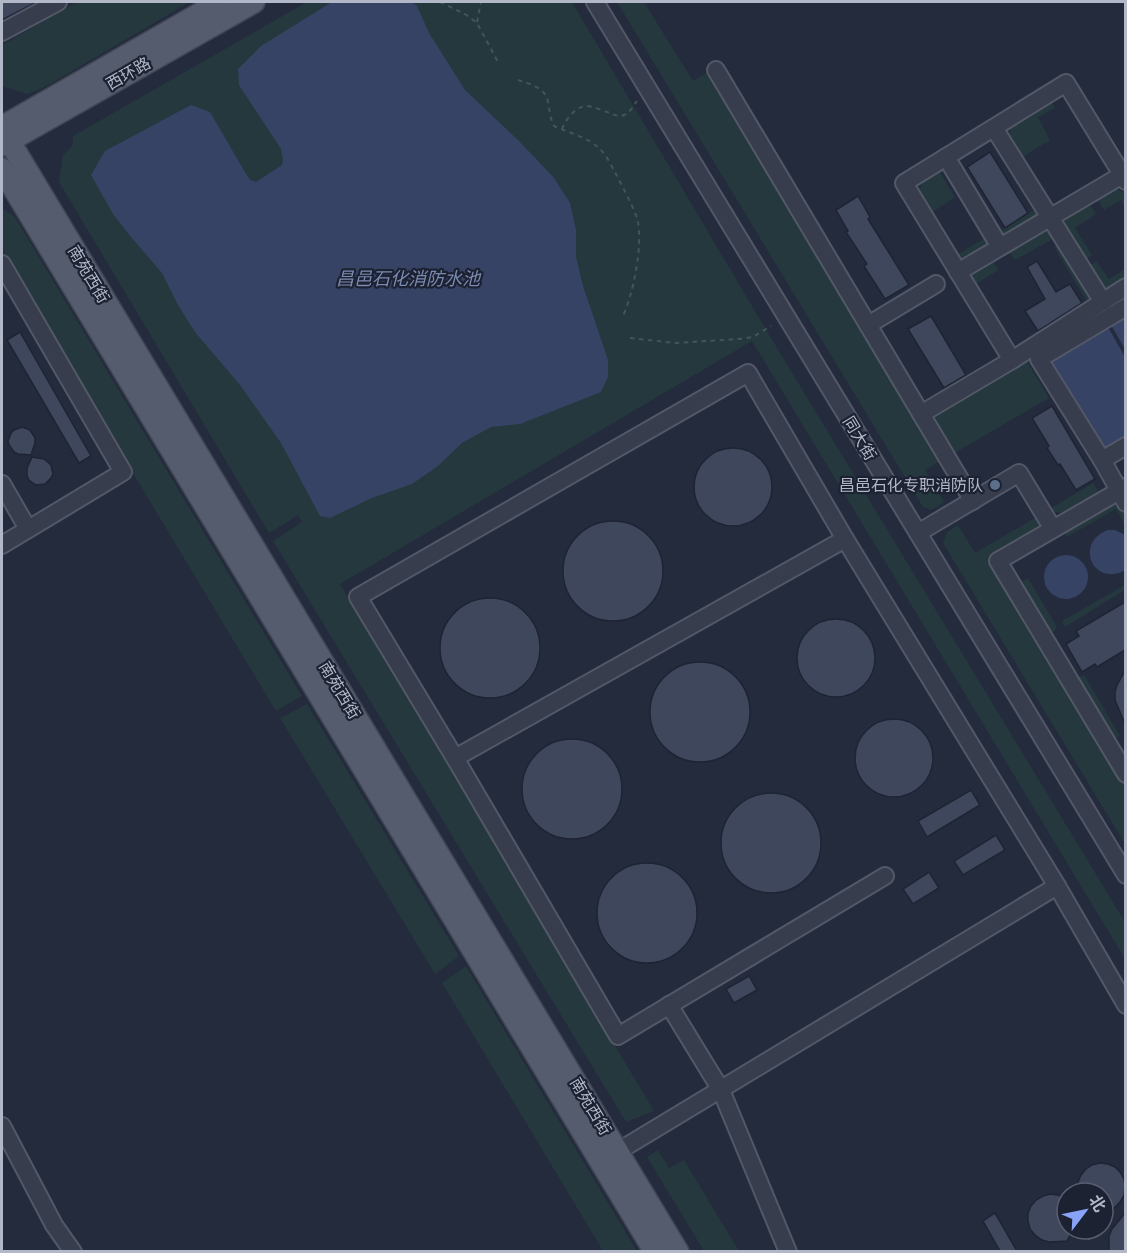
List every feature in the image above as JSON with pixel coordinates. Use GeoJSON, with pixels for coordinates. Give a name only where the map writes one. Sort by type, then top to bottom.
{"type":"FeatureCollection","features":[{"type":"Feature","properties":{"kind":"main road","name":"西环路"},"geometry":{"type":"LineString","coordinates":[[3,136],[220,2]]}},
{"type":"Feature","properties":{"kind":"main road","name":"西环路"},"geometry":{"type":"LineString","coordinates":[[3,136],[254,2]]}},
{"type":"Feature","properties":{"kind":"main road","name":"南苑西街"},"geometry":{"type":"LineString","coordinates":[[3,136],[610,1157],[655,1251]]}},
{"type":"Feature","properties":{"kind":"main road","name":"南苑西街"},"geometry":{"type":"LineString","coordinates":[[2,169],[610,1157],[678,1251]]}},
{"type":"Feature","properties":{"kind":"street"},"geometry":{"type":"LineString","coordinates":[[2,32],[58,2]]}},
{"type":"Feature","properties":{"kind":"street","name":"同大街"},"geometry":{"type":"LineString","coordinates":[[595,2],[1125,875]]}},
{"type":"Feature","properties":{"kind":"street"},"geometry":{"type":"LineString","coordinates":[[716,70],[972,501]]}},
{"type":"Feature","properties":{"kind":"street"},"geometry":{"type":"LineString","coordinates":[[958,272],[1050,217],[1124,178],[1065,83],[904,183],[958,272],[1012,360]]}},
{"type":"Feature","properties":{"kind":"street"},"geometry":{"type":"LineString","coordinates":[[994,128],[1103,302]]}},
{"type":"Feature","properties":{"kind":"street"},"geometry":{"type":"LineString","coordinates":[[946,157],[1000,247]]}},
{"type":"Feature","properties":{"kind":"street"},"geometry":{"type":"LineString","coordinates":[[2,264],[123,472],[2,545]]}},
{"type":"Feature","properties":{"kind":"street"},"geometry":{"type":"LineString","coordinates":[[868,325],[936,284]]}},
{"type":"Feature","properties":{"kind":"street"},"geometry":{"type":"LineString","coordinates":[[921,414],[1012,360],[1125,287]]}},
{"type":"Feature","properties":{"kind":"street"},"geometry":{"type":"LineString","coordinates":[[1125,307],[1039,359],[1123,494],[1053,529],[998,561],[1121,754],[1125,774]]}},
{"type":"Feature","properties":{"kind":"street"},"geometry":{"type":"LineString","coordinates":[[885,876],[618,1036],[358,597],[747,373],[1057,886],[1125,1005]]}},
{"type":"Feature","properties":{"kind":"street"},"geometry":{"type":"LineString","coordinates":[[1102,460],[1125,446]]}},
{"type":"Feature","properties":{"kind":"street"},"geometry":{"type":"LineString","coordinates":[[918,533],[1019,473],[1053,529]]}},
{"type":"Feature","properties":{"kind":"street"},"geometry":{"type":"LineString","coordinates":[[2,484],[28,529]]}},
{"type":"Feature","properties":{"kind":"street"},"geometry":{"type":"LineString","coordinates":[[455,758],[845,538]]}},
{"type":"Feature","properties":{"kind":"street"},"geometry":{"type":"LineString","coordinates":[[610,1157],[1057,886]]}},
{"type":"Feature","properties":{"kind":"street"},"geometry":{"type":"LineString","coordinates":[[669,1005],[721,1090],[788,1251]]}},
{"type":"Feature","properties":{"kind":"street"},"geometry":{"type":"LineString","coordinates":[[2,1126],[54,1225],[73,1251]]}},
{"type":"Feature","properties":{"kind":"path"},"geometry":{"type":"LineString","coordinates":[[440,2],[465,14],[477,23],[498,62]]}},
{"type":"Feature","properties":{"kind":"path"},"geometry":{"type":"LineString","coordinates":[[477,23],[481,2]]}},
{"type":"Feature","properties":{"kind":"path"},"geometry":{"type":"LineString","coordinates":[[519,80],[538,87],[547,96],[550,117],[554,126],[585,139],[601,150],[637,219],[639,232],[636,267],[622,318]]}},
{"type":"Feature","properties":{"kind":"path"},"geometry":{"type":"LineString","coordinates":[[562,130],[565,122],[579,108],[591,107],[618,116],[629,112],[637,101]]}},
{"type":"Feature","properties":{"kind":"path"},"geometry":{"type":"LineString","coordinates":[[630,338],[675,343],[739,339],[753,337],[771,326]]}},
{"type":"Feature","properties":{"kind":"shaded area"},"geometry":{"type":"Polygon","coordinates":[[[77,2],[190,2],[43,88],[27,94],[2,86],[2,45],[77,2]]]}},
{"type":"Feature","properties":{"kind":"shaded area"},"geometry":{"type":"Polygon","coordinates":[[[307,2],[572,2],[765,328],[1125,922],[1125,959],[752,341],[340,584],[654,1111],[626,1122],[273,541],[302,522],[298,515],[269,533],[59,182],[63,155],[73,145],[73,136],[307,2]]]}},
{"type":"Feature","properties":{"kind":"shaded area"},"geometry":{"type":"Polygon","coordinates":[[[617,2],[644,2],[693,81],[709,71],[940,461],[925,470],[944,502],[932,510],[923,507],[617,2]]]}},
{"type":"Feature","properties":{"kind":"shaded area"},"geometry":{"type":"Polygon","coordinates":[[[1050,101],[1055,108],[1038,117],[1050,140],[1021,158],[1010,138],[1012,124],[1050,101]]]}},
{"type":"Feature","properties":{"kind":"shaded area"},"geometry":{"type":"Polygon","coordinates":[[[939,171],[955,197],[931,213],[919,192],[923,180],[939,171]]]}},
{"type":"Feature","properties":{"kind":"shaded area"},"geometry":{"type":"Polygon","coordinates":[[[1115,190],[1125,192],[1125,207],[1121,200],[1104,210],[1098,200],[1115,190]]]}},
{"type":"Feature","properties":{"kind":"shaded area"},"geometry":{"type":"Polygon","coordinates":[[[1089,204],[1096,214],[1075,228],[1092,255],[1083,261],[1063,226],[1065,220],[1089,204]]]}},
{"type":"Feature","properties":{"kind":"shaded area"},"geometry":{"type":"Polygon","coordinates":[[[1039,207],[1037,215],[1005,235],[998,232],[1039,207]]]}},
{"type":"Feature","properties":{"kind":"shaded area"},"geometry":{"type":"Polygon","coordinates":[[[2,208],[15,217],[302,696],[276,711],[2,249],[2,208]]]}},
{"type":"Feature","properties":{"kind":"shaded area"},"geometry":{"type":"Polygon","coordinates":[[[1045,230],[1050,230],[1058,236],[1015,260],[1009,251],[1045,230]]]}},
{"type":"Feature","properties":{"kind":"shaded area"},"geometry":{"type":"Polygon","coordinates":[[[989,236],[989,246],[966,260],[956,255],[989,236]]]}},
{"type":"Feature","properties":{"kind":"shaded area"},"geometry":{"type":"Polygon","coordinates":[[[1062,242],[1092,295],[1088,303],[1054,247],[1062,242]]]}},
{"type":"Feature","properties":{"kind":"shaded area"},"geometry":{"type":"Polygon","coordinates":[[[991,259],[999,270],[976,284],[971,282],[973,270],[991,259]]]}},
{"type":"Feature","properties":{"kind":"shaded area"},"geometry":{"type":"Polygon","coordinates":[[[1096,261],[1109,279],[1125,269],[1125,281],[1111,290],[1103,288],[1087,267],[1096,261]]]}},
{"type":"Feature","properties":{"kind":"shaded area"},"geometry":{"type":"Polygon","coordinates":[[[1025,358],[1049,398],[953,454],[930,415],[1025,358]]]}},
{"type":"Feature","properties":{"kind":"shaded area"},"geometry":{"type":"Polygon","coordinates":[[[1093,483],[1101,495],[1068,513],[1053,512],[1051,508],[1093,483]]]}},
{"type":"Feature","properties":{"kind":"shaded area"},"geometry":{"type":"Polygon","coordinates":[[[1112,502],[1119,504],[1125,511],[1125,525],[1116,509],[1067,537],[1063,530],[1112,502]]]}},
{"type":"Feature","properties":{"kind":"shaded area"},"geometry":{"type":"Polygon","coordinates":[[[1038,516],[1041,524],[1039,530],[992,559],[1125,784],[1125,844],[943,543],[947,532],[958,525],[975,553],[1038,516]]]}},
{"type":"Feature","properties":{"kind":"shaded area"},"geometry":{"type":"Polygon","coordinates":[[[1028,578],[1057,627],[1050,634],[1020,583],[1028,578]]]}},
{"type":"Feature","properties":{"kind":"shaded area"},"geometry":{"type":"Polygon","coordinates":[[[1125,585],[1125,590],[1065,627],[1062,621],[1125,585]]]}},
{"type":"Feature","properties":{"kind":"shaded area"},"geometry":{"type":"Polygon","coordinates":[[[1084,675],[1120,736],[1113,740],[1077,678],[1084,675]]]}},
{"type":"Feature","properties":{"kind":"shaded area"},"geometry":{"type":"Polygon","coordinates":[[[307,704],[459,956],[435,974],[280,718],[307,704]]]}},
{"type":"Feature","properties":{"kind":"shaded area"},"geometry":{"type":"Polygon","coordinates":[[[466,966],[637,1251],[603,1251],[442,983],[466,966]]]}},
{"type":"Feature","properties":{"kind":"shaded area"},"geometry":{"type":"Polygon","coordinates":[[[658,1150],[669,1168],[684,1160],[739,1251],[704,1251],[647,1157],[658,1150]]]}},
{"type":"Feature","properties":{"kind":"water","name":"昌邑石化消防水池"},"geometry":{"type":"Polygon","coordinates":[[[332,2],[412,2],[417,6],[429,33],[465,90],[554,178],[570,203],[576,230],[576,257],[583,286],[608,360],[608,377],[601,392],[520,424],[491,427],[462,443],[438,466],[412,484],[372,498],[330,518],[320,516],[281,443],[240,385],[195,332],[162,273],[113,214],[91,175],[105,151],[191,105],[210,112],[250,180],[256,182],[282,165],[281,149],[239,85],[238,69],[261,46],[332,2]]]}},
{"type":"Feature","properties":{"kind":"water"},"geometry":{"type":"Polygon","coordinates":[[[1125,316],[1125,349],[1111,325],[1125,316]]]}},
{"type":"Feature","properties":{"kind":"water"},"geometry":{"type":"Polygon","coordinates":[[[1108,327],[1125,357],[1125,440],[1104,453],[1052,362],[1108,327]]]}},
{"type":"Feature","properties":{"kind":"water"},"geometry":{"type":"Polygon","coordinates":[[[1108,530],[1115,530],[1125,535],[1125,570],[1114,574],[1104,573],[1097,569],[1090,553],[1097,536],[1108,530]]]}},
{"type":"Feature","properties":{"kind":"water"},"geometry":{"type":"Polygon","coordinates":[[[1066,555],[1082,561],[1088,577],[1082,593],[1066,599],[1050,593],[1044,577],[1050,561],[1066,555]]]}},
{"type":"Feature","properties":{"kind":"building"},"geometry":{"type":"Polygon","coordinates":[[[2,2],[37,2],[2,20],[2,2]]]}},
{"type":"Feature","properties":{"kind":"building"},"geometry":{"type":"Polygon","coordinates":[[[990,152],[1028,213],[1005,228],[967,167],[990,152]]]}},
{"type":"Feature","properties":{"kind":"building"},"geometry":{"type":"Polygon","coordinates":[[[858,196],[870,217],[868,219],[909,285],[885,299],[864,266],[867,264],[846,232],[848,231],[836,210],[858,196]]]}},
{"type":"Feature","properties":{"kind":"building"},"geometry":{"type":"Polygon","coordinates":[[[1037,261],[1056,292],[1070,284],[1082,303],[1038,331],[1025,311],[1045,299],[1027,267],[1037,261]]]}},
{"type":"Feature","properties":{"kind":"building"},"geometry":{"type":"Polygon","coordinates":[[[931,316],[966,375],[944,388],[908,329],[931,316]]]}},
{"type":"Feature","properties":{"kind":"building"},"geometry":{"type":"Polygon","coordinates":[[[20,332],[91,456],[79,463],[7,340],[20,332]]]}},
{"type":"Feature","properties":{"kind":"building"},"geometry":{"type":"Polygon","coordinates":[[[1052,406],[1095,479],[1076,490],[1047,448],[1049,446],[1032,418],[1052,406]]]}},
{"type":"Feature","properties":{"kind":"building"},"geometry":{"type":"Polygon","coordinates":[[[22,427],[30,430],[35,438],[31,455],[18,454],[9,445],[11,433],[22,427]]]}},
{"type":"Feature","properties":{"kind":"building"},"geometry":{"type":"Polygon","coordinates":[[[725,448],[741,448],[755,454],[766,465],[772,479],[772,495],[766,509],[755,520],[741,526],[725,526],[711,520],[700,509],[694,495],[694,479],[700,465],[711,454],[725,448]]]}},
{"type":"Feature","properties":{"kind":"building"},"geometry":{"type":"Polygon","coordinates":[[[32,457],[44,459],[51,465],[53,474],[45,484],[36,485],[27,476],[27,468],[32,457]]]}},
{"type":"Feature","properties":{"kind":"building"},"geometry":{"type":"Polygon","coordinates":[[[613,521],[632,524],[649,535],[660,552],[663,571],[660,590],[649,607],[632,618],[613,621],[594,618],[577,607],[566,590],[563,571],[566,552],[577,535],[594,524],[613,521]]]}},
{"type":"Feature","properties":{"kind":"building"},"geometry":{"type":"Polygon","coordinates":[[[490,598],[509,601],[526,612],[537,629],[540,648],[537,667],[526,684],[509,695],[490,698],[471,695],[454,684],[443,667],[440,648],[443,629],[454,612],[471,601],[490,598]]]}},
{"type":"Feature","properties":{"kind":"building"},"geometry":{"type":"Polygon","coordinates":[[[1125,602],[1125,650],[1097,667],[1095,664],[1082,672],[1066,644],[1079,636],[1076,631],[1125,602]]]}},
{"type":"Feature","properties":{"kind":"building"},"geometry":{"type":"Polygon","coordinates":[[[828,619],[844,619],[858,625],[869,636],[875,650],[875,666],[869,680],[858,691],[844,697],[828,697],[814,691],[803,680],[797,666],[797,650],[803,636],[814,625],[828,619]]]}},
{"type":"Feature","properties":{"kind":"building"},"geometry":{"type":"Polygon","coordinates":[[[700,662],[719,665],[736,676],[747,693],[750,712],[747,731],[736,748],[719,759],[700,762],[681,759],[664,748],[653,731],[650,712],[653,693],[664,676],[681,665],[700,662]]]}},
{"type":"Feature","properties":{"kind":"building"},"geometry":{"type":"Polygon","coordinates":[[[1125,671],[1125,724],[1115,700],[1115,692],[1125,671]]]}},
{"type":"Feature","properties":{"kind":"building"},"geometry":{"type":"Polygon","coordinates":[[[886,719],[902,719],[916,725],[927,736],[933,750],[933,766],[927,780],[916,791],[902,797],[886,797],[872,791],[861,780],[855,766],[855,750],[861,736],[872,725],[886,719]]]}},
{"type":"Feature","properties":{"kind":"building"},"geometry":{"type":"Polygon","coordinates":[[[572,739],[591,742],[608,753],[619,770],[622,789],[619,808],[608,825],[591,836],[572,839],[553,836],[536,825],[525,808],[522,789],[525,770],[536,753],[553,742],[572,739]]]}},
{"type":"Feature","properties":{"kind":"building"},"geometry":{"type":"Polygon","coordinates":[[[971,790],[980,805],[927,837],[918,821],[971,790]]]}},
{"type":"Feature","properties":{"kind":"building"},"geometry":{"type":"Polygon","coordinates":[[[771,793],[790,796],[807,807],[818,824],[821,843],[818,862],[807,879],[790,890],[771,893],[752,890],[735,879],[724,862],[721,843],[724,824],[735,807],[752,796],[771,793]]]}},
{"type":"Feature","properties":{"kind":"building"},"geometry":{"type":"Polygon","coordinates":[[[996,835],[1005,850],[963,875],[954,861],[996,835]]]}},
{"type":"Feature","properties":{"kind":"building"},"geometry":{"type":"Polygon","coordinates":[[[647,863],[666,866],[683,877],[694,894],[697,913],[694,932],[683,949],[666,960],[647,963],[628,960],[611,949],[600,932],[597,913],[600,894],[611,877],[628,866],[647,863]]]}},
{"type":"Feature","properties":{"kind":"building"},"geometry":{"type":"Polygon","coordinates":[[[929,872],[939,888],[913,904],[903,889],[929,872]]]}},
{"type":"Feature","properties":{"kind":"building"},"geometry":{"type":"Polygon","coordinates":[[[749,976],[757,990],[734,1003],[726,989],[749,976]]]}},
{"type":"Feature","properties":{"kind":"building"},"geometry":{"type":"Polygon","coordinates":[[[1100,1163],[1115,1167],[1124,1179],[1124,1195],[1115,1207],[1115,1181],[1078,1181],[1086,1169],[1100,1163]]]}},
{"type":"Feature","properties":{"kind":"building"},"geometry":{"type":"Polygon","coordinates":[[[1055,1195],[1055,1241],[1067,1241],[1049,1242],[1042,1240],[1030,1229],[1028,1213],[1036,1200],[1043,1196],[1055,1195]]]}},
{"type":"Feature","properties":{"kind":"building"},"geometry":{"type":"Polygon","coordinates":[[[995,1213],[1017,1251],[1000,1251],[983,1221],[995,1213]]]}},
{"type":"Feature","properties":{"kind":"building"},"geometry":{"type":"Polygon","coordinates":[[[1125,1213],[1125,1251],[1109,1251],[1109,1241],[1115,1241],[1115,1225],[1125,1213]]]}},
{"type":"Feature","properties":{"kind":"place","name":"昌邑石化专职消防队"},"geometry":{"type":"Point","coordinates":[995,485]}}]}
